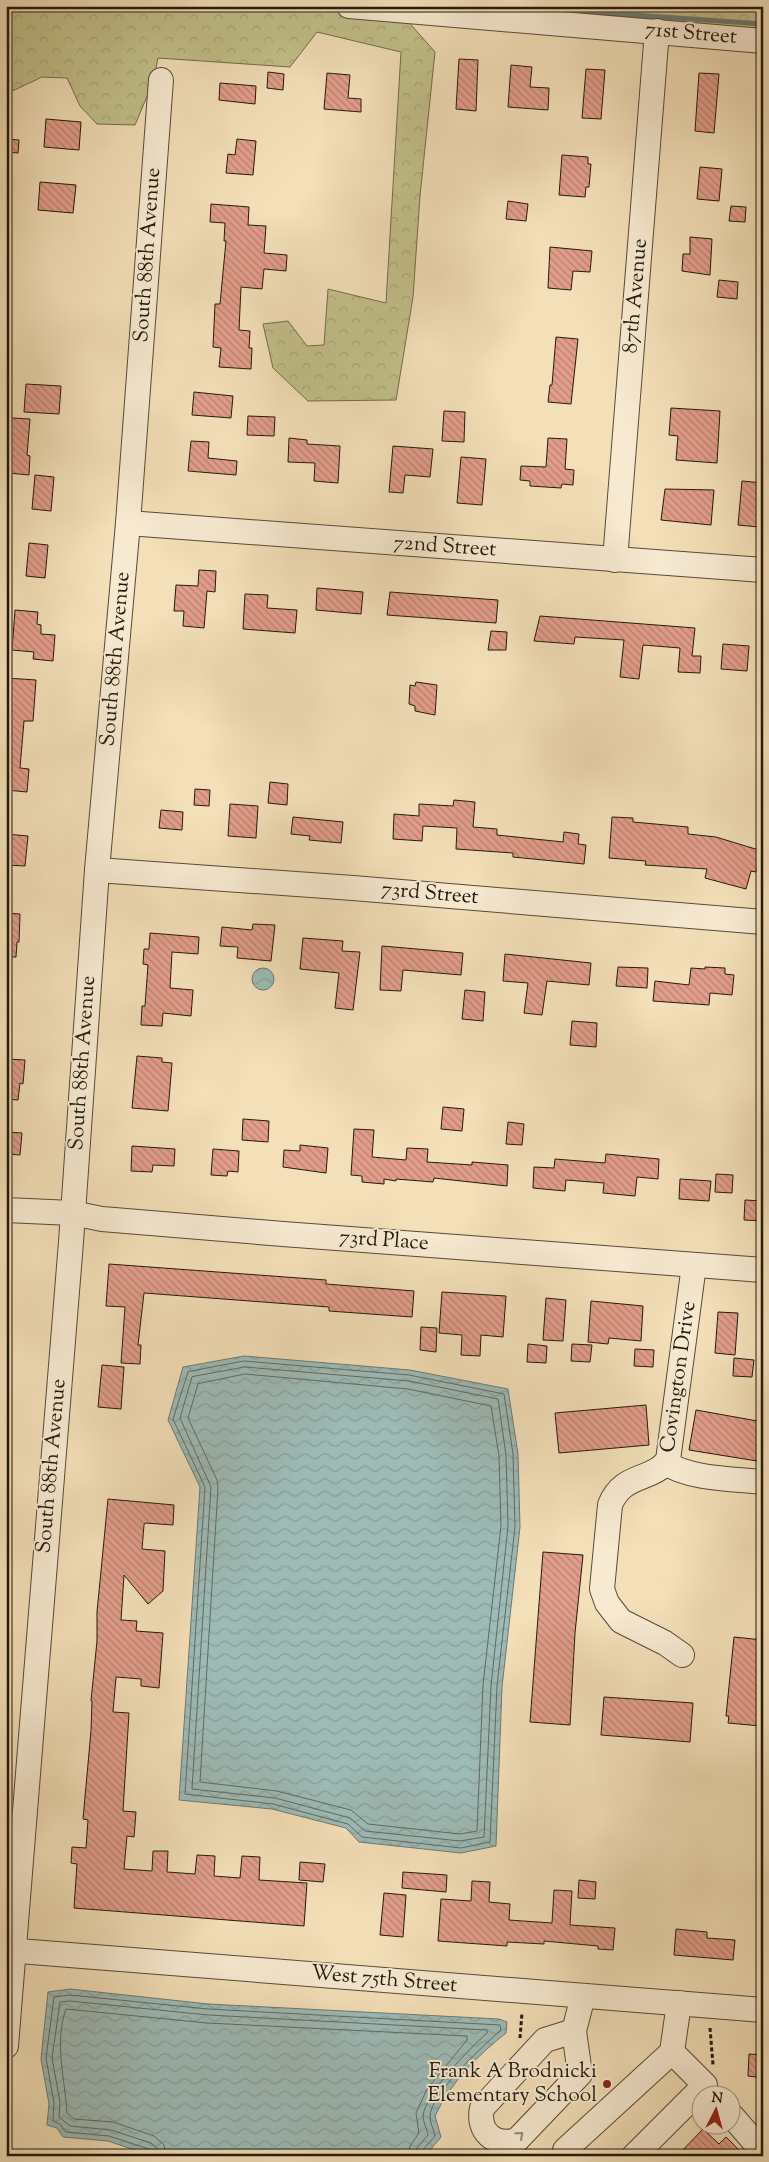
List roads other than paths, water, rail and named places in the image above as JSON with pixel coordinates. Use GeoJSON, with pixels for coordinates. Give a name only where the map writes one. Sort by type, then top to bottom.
{"type":"FeatureCollection","features":[{"type":"Feature","properties":{"kind":"street","name":"71st Street"},"geometry":{"type":"LineString","coordinates":[[349,6],[763,40]]}},
{"type":"Feature","properties":{"kind":"street","name":"87th Avenue"},"geometry":{"type":"LineString","coordinates":[[615,560],[657,31]]}},
{"type":"Feature","properties":{"kind":"street","name":"South 88th Avenue"},"geometry":{"type":"LineString","coordinates":[[6,2046],[10,1950],[72,1213],[97,870],[128,523],[161,80]]}},
{"type":"Feature","properties":{"kind":"street","name":"72nd Street"},"geometry":{"type":"LineString","coordinates":[[128,523],[763,570]]}},
{"type":"Feature","properties":{"kind":"street","name":"73rd Street"},"geometry":{"type":"LineString","coordinates":[[97,870],[353,888],[763,922]]}},
{"type":"Feature","properties":{"kind":"street","name":"73rd Place"},"geometry":{"type":"LineString","coordinates":[[6,1210],[72,1213],[102,1219],[282,1234],[763,1270]]}},
{"type":"Feature","properties":{"kind":"street","name":"Covington Drive"},"geometry":{"type":"LineString","coordinates":[[682,1655],[665,1643],[621,1621],[607,1603],[602,1589],[612,1499],[626,1484],[654,1471],[666,1463],[670,1453],[694,1265]]}},
{"type":"Feature","properties":{"kind":"street"},"geometry":{"type":"LineString","coordinates":[[666,1463],[674,1469],[704,1475],[763,1482]]}},
{"type":"Feature","properties":{"kind":"street","name":"West 75th Street"},"geometry":{"type":"LineString","coordinates":[[10,1950],[763,2010]]}},
{"type":"Feature","properties":{"kind":"street"},"geometry":{"type":"LineString","coordinates":[[574,2031],[545,2040],[482,2108],[482,2125],[492,2138],[509,2142],[517,2140],[580,2074],[574,2031],[583,1996]]}},
{"type":"Feature","properties":{"kind":"street"},"geometry":{"type":"LineString","coordinates":[[564,2156],[565,2150],[672,2052],[679,2003]]}},
{"type":"Feature","properties":{"kind":"street"},"geometry":{"type":"LineString","coordinates":[[672,2052],[703,2084]]}},
{"type":"Feature","properties":{"kind":"street"},"geometry":{"type":"LineString","coordinates":[[634,2156],[692,2105]]}},
{"type":"Feature","properties":{"kind":"street"},"geometry":{"type":"LineString","coordinates":[[742,2128],[763,2152]]}},
{"type":"Feature","properties":{"kind":"water"},"geometry":{"type":"Polygon","coordinates":[[[263,968],[271,971],[274,979],[271,987],[263,990],[255,987],[252,979],[255,971],[263,968]]]}},
{"type":"Feature","properties":{"kind":"water"},"geometry":{"type":"Polygon","coordinates":[[[244,1356],[410,1370],[508,1389],[518,1454],[520,1527],[502,1687],[496,1846],[461,1853],[359,1842],[346,1828],[272,1809],[179,1800],[200,1487],[168,1420],[183,1367],[244,1356]]]}},
{"type":"Feature","properties":{"kind":"water"},"geometry":{"type":"Polygon","coordinates":[[[70,1989],[208,2004],[499,2019],[507,2022],[506,2033],[466,2070],[441,2104],[435,2116],[441,2137],[425,2156],[153,2156],[108,2141],[63,2137],[57,2128],[47,2125],[49,2104],[41,2059],[48,1992],[70,1989]]]}},
{"type":"Feature","properties":{"kind":"waterway"},"geometry":{"type":"LineString","coordinates":[[505,6],[763,24]]}},
{"type":"Feature","properties":{"kind":"place","name":"Frank A Brodnicki Elementary School"},"geometry":{"type":"Point","coordinates":[607,2084]}}]}
